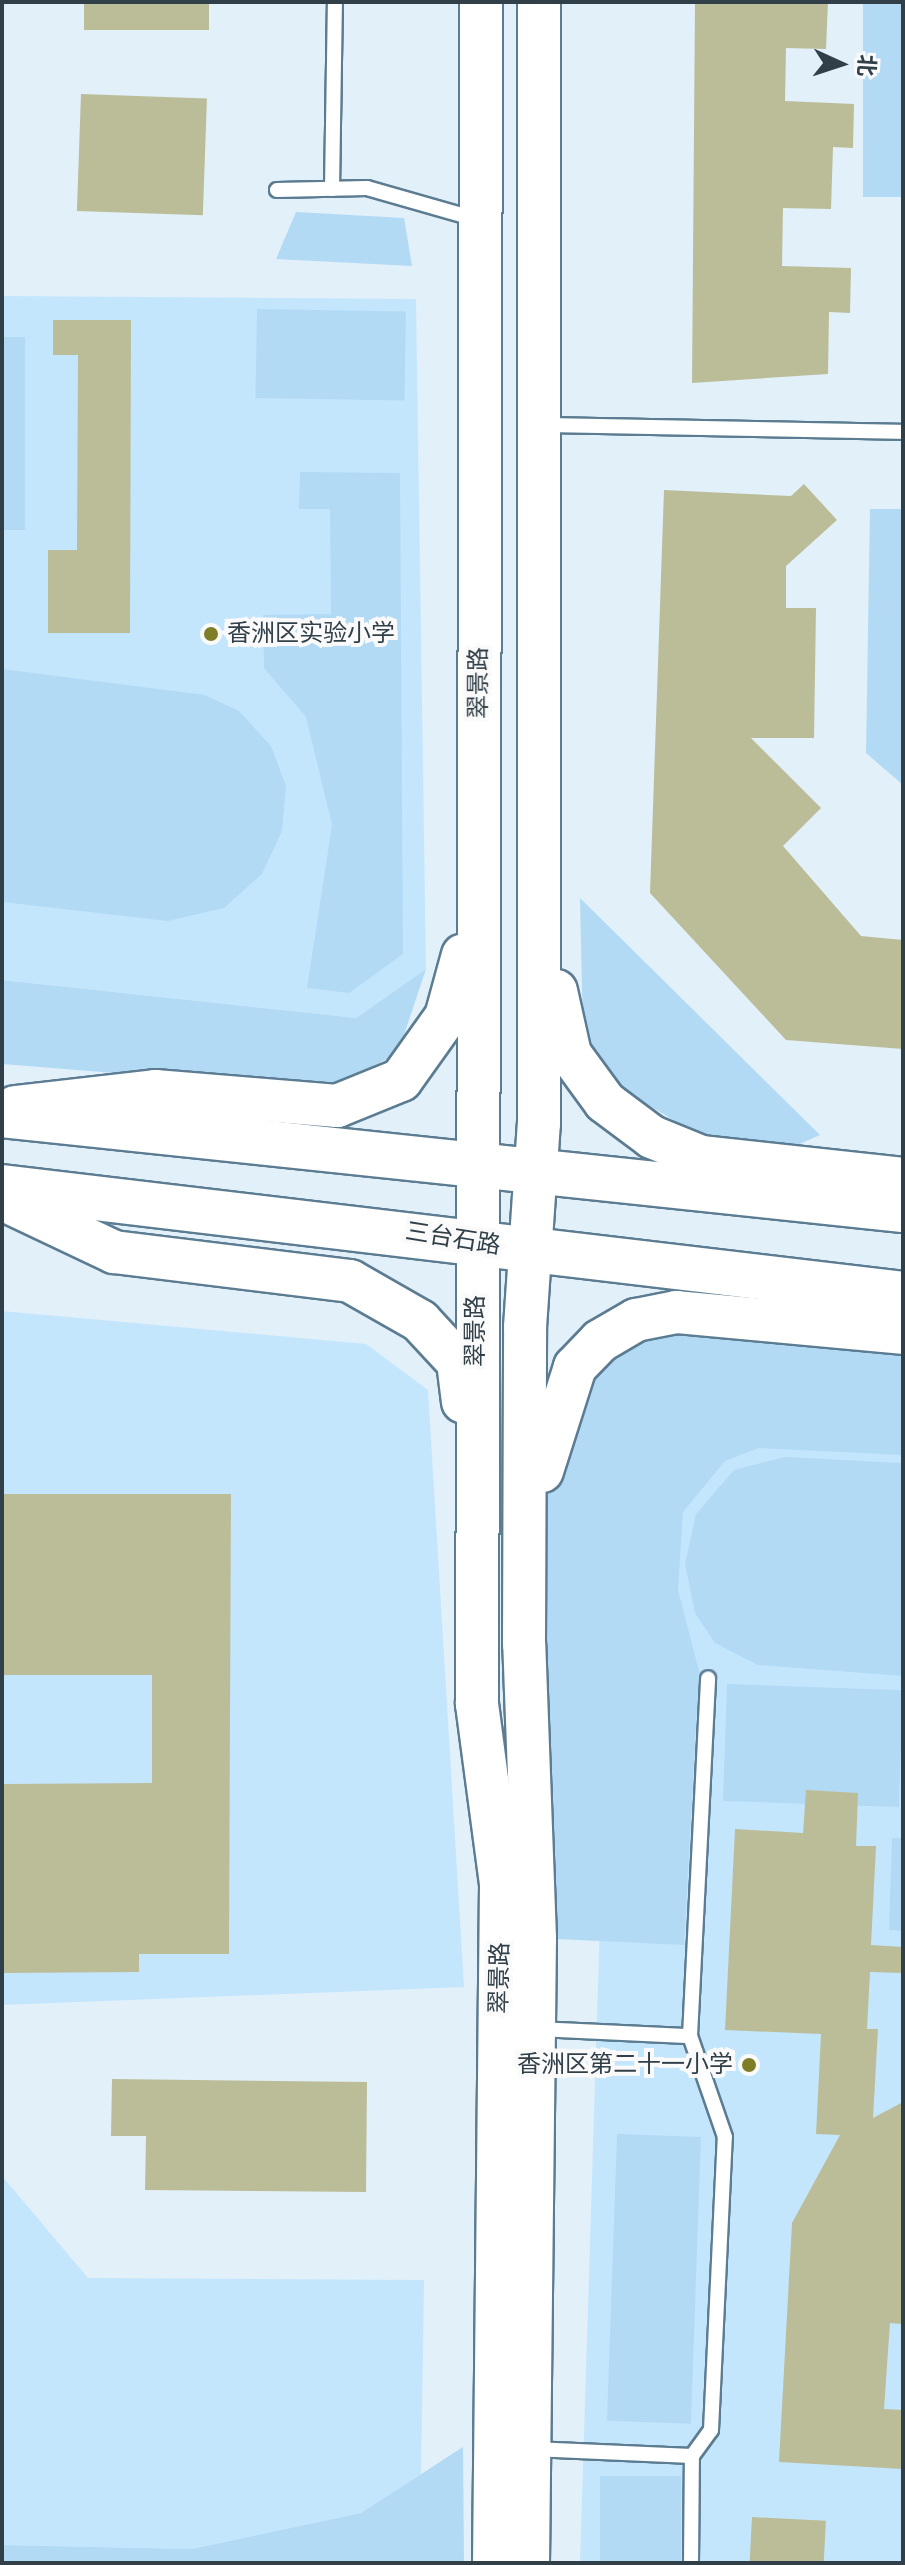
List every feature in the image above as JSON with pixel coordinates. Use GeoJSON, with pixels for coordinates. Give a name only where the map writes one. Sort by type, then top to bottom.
{"type":"FeatureCollection","features":[{"type":"Feature","properties":{"kind":"main road","name":"翠景路"},"geometry":{"type":"LineString","coordinates":[[481,2],[477,1704],[501,1885],[494,2563]]}},
{"type":"Feature","properties":{"kind":"main road","name":"翠景路"},"geometry":{"type":"LineString","coordinates":[[528,2563],[534,2029],[524,1644],[525,1303],[534,1254],[540,921],[537,424],[539,2]]}},
{"type":"Feature","properties":{"kind":"main road"},"geometry":{"type":"LineString","coordinates":[[2,1109],[155,1091],[337,1106],[401,1080],[446,1017],[478,900]]}},
{"type":"Feature","properties":{"kind":"main road"},"geometry":{"type":"LineString","coordinates":[[540,921],[570,1054],[605,1102],[652,1137],[701,1157],[903,1179]]}},
{"type":"Feature","properties":{"kind":"main road"},"geometry":{"type":"LineString","coordinates":[[2,1115],[903,1210]]}},
{"type":"Feature","properties":{"kind":"main road","name":"三台石路"},"geometry":{"type":"LineString","coordinates":[[2,1187],[476,1239],[534,1254],[903,1294]]}},
{"type":"Feature","properties":{"kind":"main road"},"geometry":{"type":"LineString","coordinates":[[2,1199],[114,1252],[350,1281],[413,1315],[458,1362],[476,1500]]}},
{"type":"Feature","properties":{"kind":"main road"},"geometry":{"type":"LineString","coordinates":[[524,1644],[548,1439],[564,1388],[600,1341],[636,1320],[677,1312],[903,1333]]}},
{"type":"Feature","properties":{"kind":"lane"},"geometry":{"type":"LineString","coordinates":[[332,189],[335,2]]}},
{"type":"Feature","properties":{"kind":"lane"},"geometry":{"type":"LineString","coordinates":[[277,190],[367,188],[480,220]]}},
{"type":"Feature","properties":{"kind":"lane"},"geometry":{"type":"LineString","coordinates":[[537,424],[903,432]]}},
{"type":"Feature","properties":{"kind":"lane"},"geometry":{"type":"LineString","coordinates":[[691,2563],[692,2456],[711,2430],[725,2137],[690,2036],[708,1678]]}},
{"type":"Feature","properties":{"kind":"lane"},"geometry":{"type":"LineString","coordinates":[[534,2029],[690,2036]]}},
{"type":"Feature","properties":{"kind":"lane"},"geometry":{"type":"LineString","coordinates":[[530,2449],[692,2456]]}},
{"type":"Feature","properties":{"kind":"shaded area"},"geometry":{"type":"Polygon","coordinates":[[[863,2],[903,2],[903,197],[863,197],[863,2]]]}},
{"type":"Feature","properties":{"kind":"shaded area"},"geometry":{"type":"Polygon","coordinates":[[[296,212],[404,218],[412,266],[276,259],[296,212]]]}},
{"type":"Feature","properties":{"kind":"shaded area","name":"香洲区实验小学"},"geometry":{"type":"Polygon","coordinates":[[[2,296],[416,299],[426,969],[356,1018],[2,980],[2,296]]]}},
{"type":"Feature","properties":{"kind":"shaded area"},"geometry":{"type":"Polygon","coordinates":[[[257,309],[406,312],[404,401],[255,398],[257,309]]]}},
{"type":"Feature","properties":{"kind":"shaded area"},"geometry":{"type":"Polygon","coordinates":[[[2,337],[25,337],[25,530],[2,530],[2,337]]]}},
{"type":"Feature","properties":{"kind":"shaded area"},"geometry":{"type":"Polygon","coordinates":[[[300,472],[400,473],[403,954],[349,993],[307,988],[332,825],[306,717],[264,668],[263,615],[331,614],[330,509],[299,509],[300,472]]]}},
{"type":"Feature","properties":{"kind":"shaded area"},"geometry":{"type":"Polygon","coordinates":[[[870,509],[903,509],[903,785],[866,753],[870,509]]]}},
{"type":"Feature","properties":{"kind":"shaded area"},"geometry":{"type":"Polygon","coordinates":[[[2,669],[205,695],[239,711],[271,746],[286,786],[282,831],[262,874],[224,908],[168,921],[2,902],[2,669]]]}},
{"type":"Feature","properties":{"kind":"shaded area"},"geometry":{"type":"Polygon","coordinates":[[[580,898],[820,1135],[786,1150],[705,1139],[615,1085],[583,1034],[580,898]]]}},
{"type":"Feature","properties":{"kind":"shaded area"},"geometry":{"type":"Polygon","coordinates":[[[426,969],[398,1053],[328,1090],[2,1064],[2,980],[356,1018],[426,969]]]}},
{"type":"Feature","properties":{"kind":"shaded area"},"geometry":{"type":"Polygon","coordinates":[[[2,1311],[366,1344],[428,1390],[464,1987],[2,2005],[2,1311]]]}},
{"type":"Feature","properties":{"kind":"shaded area"},"geometry":{"type":"Polygon","coordinates":[[[615,1331],[903,1334],[903,1455],[759,1448],[725,1461],[683,1512],[678,1590],[699,1671],[684,1945],[536,1938],[543,1473],[615,1331]]]}},
{"type":"Feature","properties":{"kind":"shaded area","name":"香洲区第二十一小学"},"geometry":{"type":"Polygon","coordinates":[[[903,1413],[903,2563],[580,2563],[611,1567],[629,1461],[903,1413]]]}},
{"type":"Feature","properties":{"kind":"shaded area"},"geometry":{"type":"Polygon","coordinates":[[[785,1457],[903,1463],[903,1676],[758,1665],[715,1643],[695,1613],[685,1564],[696,1514],[734,1470],[785,1457]]]}},
{"type":"Feature","properties":{"kind":"shaded area"},"geometry":{"type":"Polygon","coordinates":[[[727,1684],[903,1690],[899,1807],[723,1801],[727,1684]]]}},
{"type":"Feature","properties":{"kind":"shaded area"},"geometry":{"type":"Polygon","coordinates":[[[892,1838],[903,1838],[903,1931],[889,1930],[892,1838]]]}},
{"type":"Feature","properties":{"kind":"shaded area"},"geometry":{"type":"Polygon","coordinates":[[[617,2134],[701,2137],[691,2424],[607,2421],[617,2134]]]}},
{"type":"Feature","properties":{"kind":"shaded area"},"geometry":{"type":"Polygon","coordinates":[[[2,2176],[88,2278],[424,2280],[421,2474],[362,2513],[192,2549],[2,2545],[2,2176]]]}},
{"type":"Feature","properties":{"kind":"shaded area"},"geometry":{"type":"Polygon","coordinates":[[[463,2447],[464,2563],[2,2563],[2,2545],[192,2549],[361,2513],[463,2447]]]}},
{"type":"Feature","properties":{"kind":"shaded area"},"geometry":{"type":"Polygon","coordinates":[[[600,2476],[681,2476],[681,2563],[600,2563],[600,2476]]]}},
{"type":"Feature","properties":{"kind":"building"},"geometry":{"type":"Polygon","coordinates":[[[84,2],[209,2],[209,30],[84,30],[84,2]]]}},
{"type":"Feature","properties":{"kind":"building"},"geometry":{"type":"Polygon","coordinates":[[[695,2],[828,2],[826,49],[786,48],[785,101],[854,104],[853,148],[833,147],[831,209],[783,208],[782,266],[851,268],[850,313],[829,312],[828,374],[692,383],[695,2]]]}},
{"type":"Feature","properties":{"kind":"building"},"geometry":{"type":"Polygon","coordinates":[[[81,94],[207,98],[203,215],[77,211],[81,94]]]}},
{"type":"Feature","properties":{"kind":"building"},"geometry":{"type":"Polygon","coordinates":[[[53,320],[131,320],[130,633],[48,633],[48,550],[77,550],[78,355],[53,355],[53,320]]]}},
{"type":"Feature","properties":{"kind":"building"},"geometry":{"type":"Polygon","coordinates":[[[804,484],[837,520],[786,566],[786,608],[816,608],[814,738],[751,738],[821,808],[783,846],[861,936],[903,940],[903,1049],[786,1040],[650,893],[664,490],[791,496],[804,484]]]}},
{"type":"Feature","properties":{"kind":"building"},"geometry":{"type":"Polygon","coordinates":[[[2,1494],[231,1494],[229,1954],[139,1954],[139,1972],[2,1973],[2,1784],[152,1783],[152,1675],[2,1675],[2,1494]]]}},
{"type":"Feature","properties":{"kind":"building"},"geometry":{"type":"Polygon","coordinates":[[[806,1790],[858,1793],[856,1846],[876,1846],[871,1945],[903,1947],[903,1973],[870,1972],[867,2029],[878,2029],[873,2118],[903,2102],[903,2324],[890,2323],[884,2409],[903,2410],[903,2469],[779,2462],[792,2223],[840,2135],[816,2134],[821,2034],[725,2030],[735,1829],[803,1833],[806,1790]]]}},
{"type":"Feature","properties":{"kind":"building"},"geometry":{"type":"Polygon","coordinates":[[[112,2079],[367,2082],[366,2192],[145,2190],[146,2136],[111,2136],[112,2079]]]}},
{"type":"Feature","properties":{"kind":"building"},"geometry":{"type":"Polygon","coordinates":[[[752,2517],[826,2521],[824,2563],[750,2563],[752,2517]]]}},
{"type":"Feature","properties":{"kind":"place","name":"香洲区实验小学"},"geometry":{"type":"Point","coordinates":[211,634]}},
{"type":"Feature","properties":{"kind":"place","name":"香洲区第二十一小学"},"geometry":{"type":"Point","coordinates":[749,2065]}}]}
